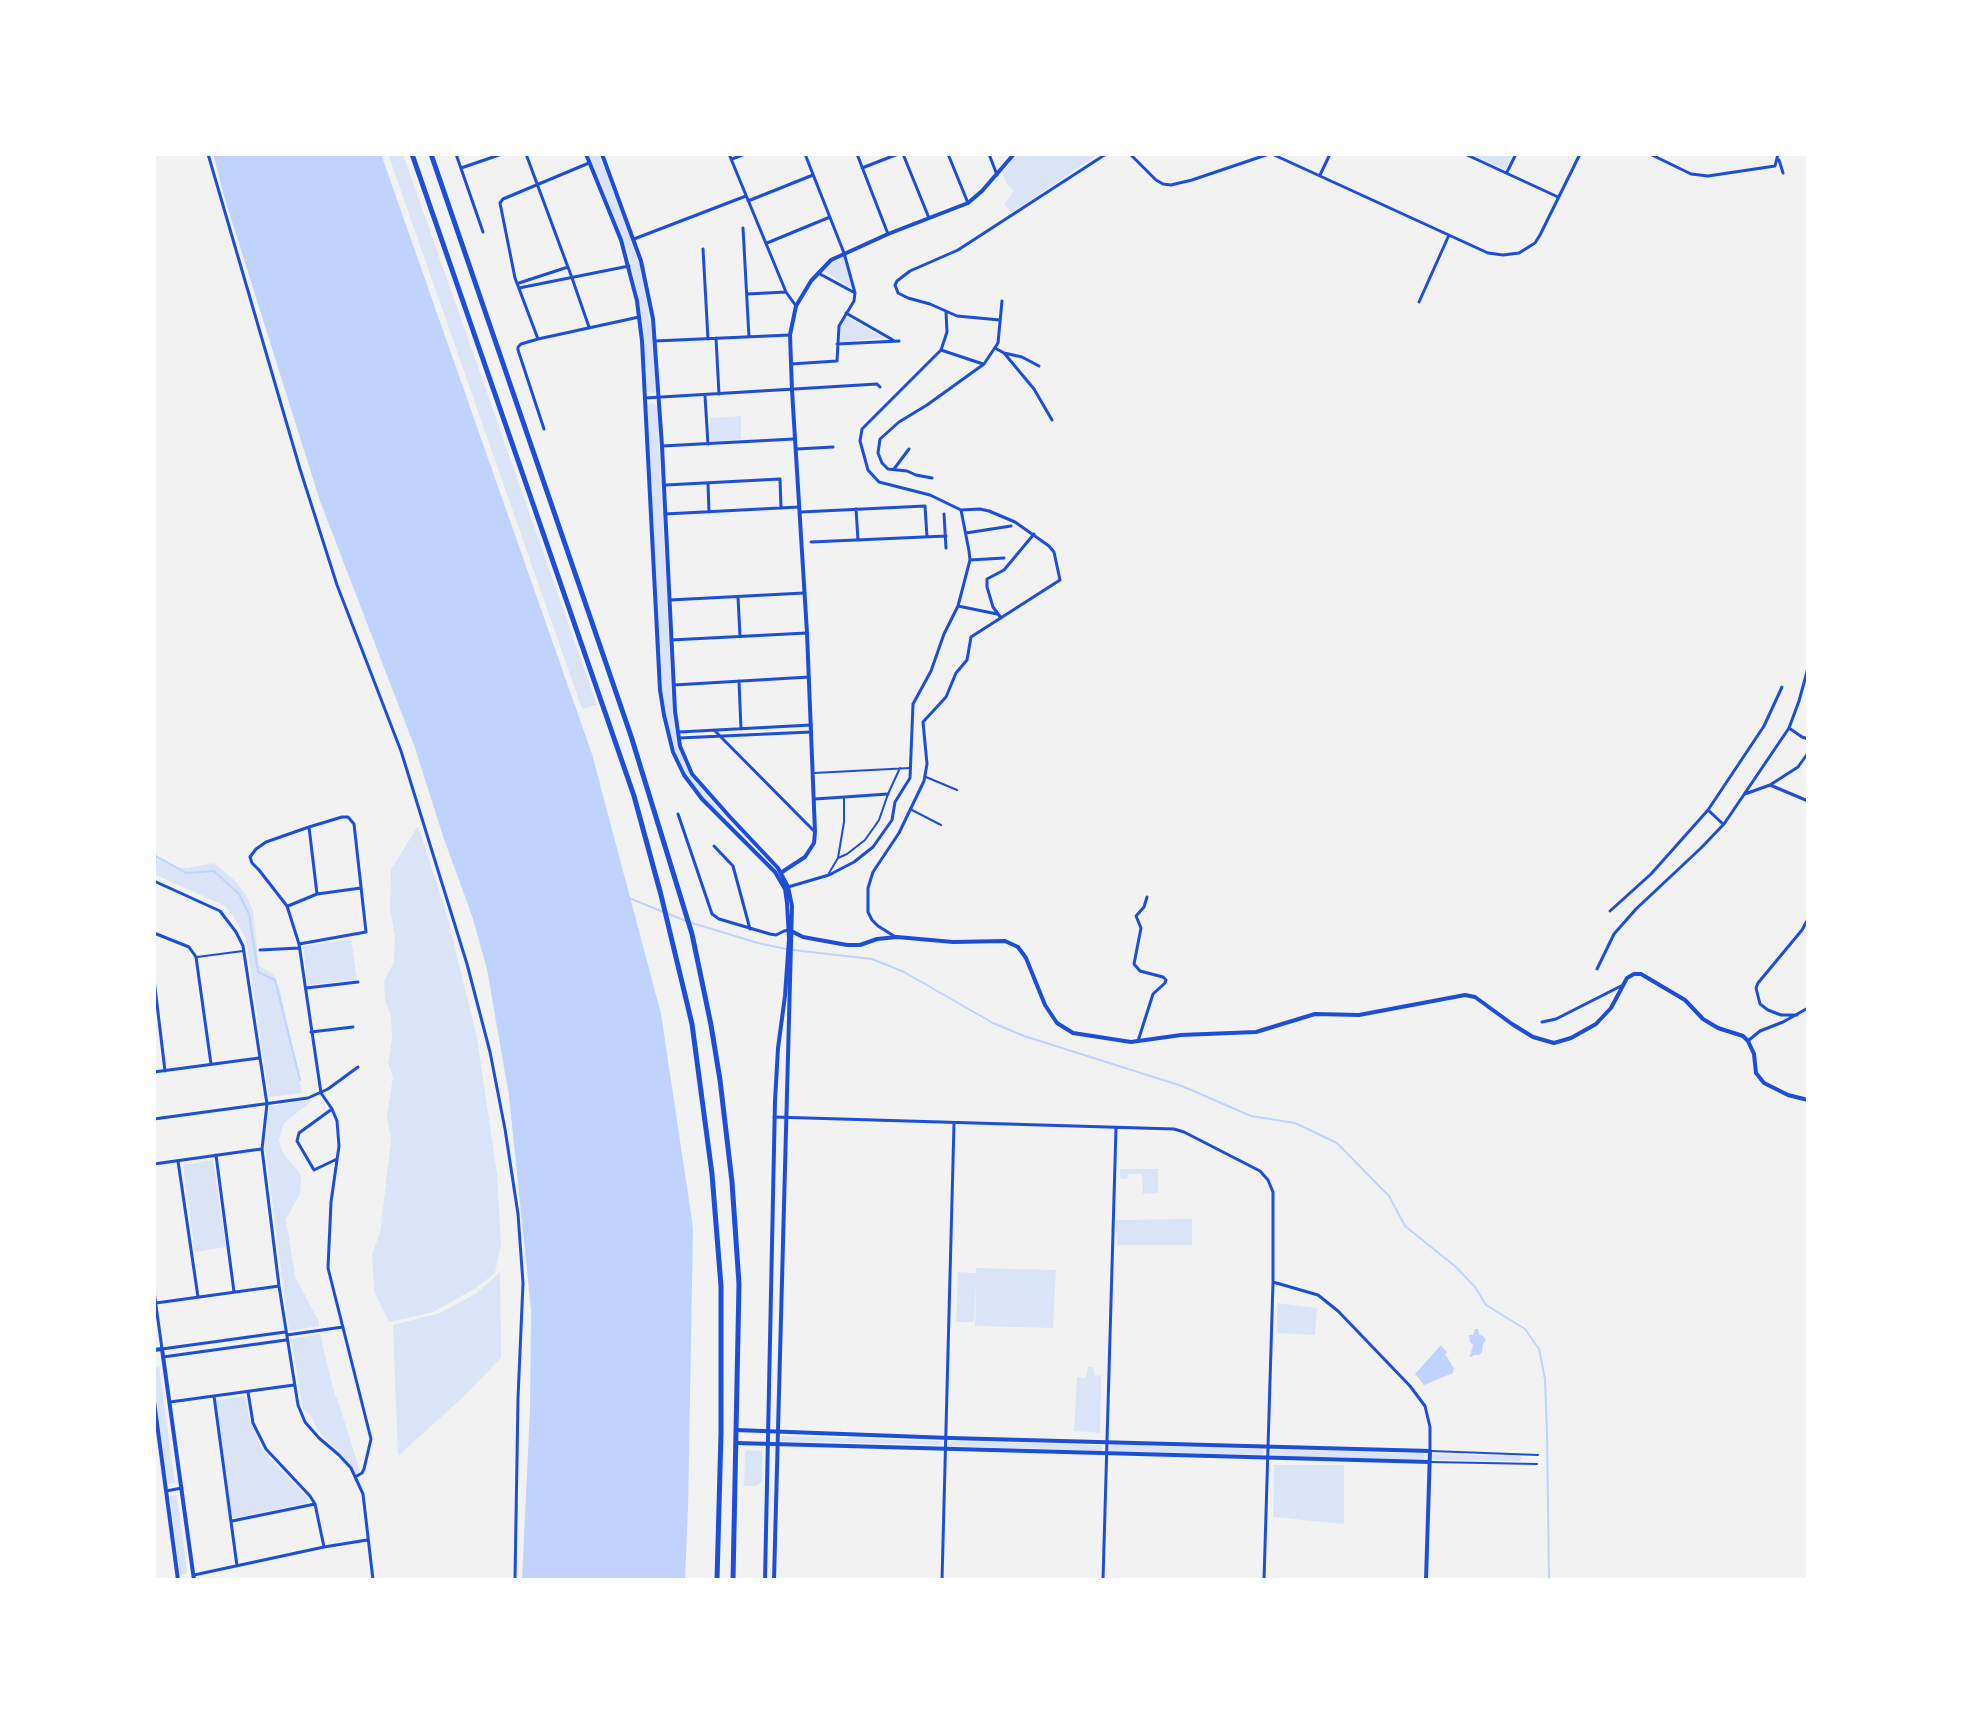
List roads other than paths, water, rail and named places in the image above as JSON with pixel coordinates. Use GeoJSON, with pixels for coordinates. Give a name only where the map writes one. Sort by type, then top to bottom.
{"type":"FeatureCollection","features":[{"type":"Feature","properties":{"kind":"highway"},"geometry":{"type":"LineString","coordinates":[[412,154],[634,796],[692,1024],[712,1174],[721,1286],[717,1580]]}},
{"type":"Feature","properties":{"kind":"highway"},"geometry":{"type":"LineString","coordinates":[[431,154],[631,736],[692,934],[722,1094],[739,1284],[733,1580]]}},
{"type":"Feature","properties":{"kind":"highway"},"geometry":{"type":"LineString","coordinates":[[721,1345],[729,1340],[738,1345]]}},
{"type":"Feature","properties":{"kind":"street"},"geometry":{"type":"LineString","coordinates":[[208,154],[327,556],[344,608],[401,751],[467,964],[490,1052],[518,1214],[523,1283],[515,1580]]}},
{"type":"Feature","properties":{"kind":"street"},"geometry":{"type":"LineString","coordinates":[[456,154],[483,232]]}},
{"type":"Feature","properties":{"kind":"street"},"geometry":{"type":"LineString","coordinates":[[461,168],[502,154]]}},
{"type":"Feature","properties":{"kind":"street"},"geometry":{"type":"LineString","coordinates":[[526,154],[589,328]]}},
{"type":"Feature","properties":{"kind":"street"},"geometry":{"type":"LineString","coordinates":[[586,154],[621,240],[639,317],[660,690],[673,752],[699,796],[779,878],[785,889],[790,931]]}},
{"type":"Feature","properties":{"kind":"street"},"geometry":{"type":"LineString","coordinates":[[602,154],[634,239],[648,288],[655,341],[678,735],[692,774],[782,872],[792,906],[774,1580]]}},
{"type":"Feature","properties":{"kind":"street"},"geometry":{"type":"LineString","coordinates":[[729,154],[786,292],[796,306]]}},
{"type":"Feature","properties":{"kind":"street"},"geometry":{"type":"LineString","coordinates":[[732,159],[745,154]]}},
{"type":"Feature","properties":{"kind":"street"},"geometry":{"type":"LineString","coordinates":[[791,364],[837,361],[839,326],[854,301],[855,293],[844,253],[805,154]]}},
{"type":"Feature","properties":{"kind":"street"},"geometry":{"type":"LineString","coordinates":[[857,154],[888,234]]}},
{"type":"Feature","properties":{"kind":"street"},"geometry":{"type":"LineString","coordinates":[[862,168],[901,154],[929,218]]}},
{"type":"Feature","properties":{"kind":"street"},"geometry":{"type":"LineString","coordinates":[[948,154],[968,203]]}},
{"type":"Feature","properties":{"kind":"street"},"geometry":{"type":"LineString","coordinates":[[989,154],[997,175]]}},
{"type":"Feature","properties":{"kind":"street"},"geometry":{"type":"LineString","coordinates":[[782,872],[805,857],[814,843],[815,832],[791,364],[790,335],[796,306],[818,272],[831,260],[968,203],[1014,154]]}},
{"type":"Feature","properties":{"kind":"street"},"geometry":{"type":"LineString","coordinates":[[1000,320],[957,316],[898,293],[895,285],[910,271],[958,250],[1106,154]]}},
{"type":"Feature","properties":{"kind":"street"},"geometry":{"type":"LineString","coordinates":[[1130,154],[1156,180],[1171,185],[1270,154],[1496,255],[1519,253],[1535,243],[1580,154]]}},
{"type":"Feature","properties":{"kind":"street"},"geometry":{"type":"LineString","coordinates":[[1320,175],[1330,154]]}},
{"type":"Feature","properties":{"kind":"street"},"geometry":{"type":"LineString","coordinates":[[1465,154],[1558,197]]}},
{"type":"Feature","properties":{"kind":"street"},"geometry":{"type":"LineString","coordinates":[[1507,173],[1516,154]]}},
{"type":"Feature","properties":{"kind":"street"},"geometry":{"type":"LineString","coordinates":[[1650,154],[1691,174],[1708,176],[1775,166],[1778,155]]}},
{"type":"Feature","properties":{"kind":"street"},"geometry":{"type":"LineString","coordinates":[[1778,155],[1783,173]]}},
{"type":"Feature","properties":{"kind":"street"},"geometry":{"type":"LineString","coordinates":[[538,339],[517,283],[500,205],[503,199],[590,163]]}},
{"type":"Feature","properties":{"kind":"street"},"geometry":{"type":"LineString","coordinates":[[748,201],[813,175]]}},
{"type":"Feature","properties":{"kind":"street"},"geometry":{"type":"LineString","coordinates":[[634,239],[746,196]]}},
{"type":"Feature","properties":{"kind":"street"},"geometry":{"type":"LineString","coordinates":[[766,243],[830,217]]}},
{"type":"Feature","properties":{"kind":"street"},"geometry":{"type":"LineString","coordinates":[[743,228],[749,337]]}},
{"type":"Feature","properties":{"kind":"street"},"geometry":{"type":"LineString","coordinates":[[1419,302],[1449,235]]}},
{"type":"Feature","properties":{"kind":"street"},"geometry":{"type":"LineString","coordinates":[[703,249],[708,339]]}},
{"type":"Feature","properties":{"kind":"street"},"geometry":{"type":"LineString","coordinates":[[519,288],[629,266]]}},
{"type":"Feature","properties":{"kind":"street"},"geometry":{"type":"LineString","coordinates":[[517,283],[568,267]]}},
{"type":"Feature","properties":{"kind":"street"},"geometry":{"type":"LineString","coordinates":[[818,272],[855,293]]}},
{"type":"Feature","properties":{"kind":"street"},"geometry":{"type":"LineString","coordinates":[[747,294],[786,292]]}},
{"type":"Feature","properties":{"kind":"street"},"geometry":{"type":"LineString","coordinates":[[932,478],[888,469],[878,453],[880,439],[899,422],[984,364],[998,343],[1002,301]]}},
{"type":"Feature","properties":{"kind":"street"},"geometry":{"type":"LineString","coordinates":[[897,937],[872,920],[868,912],[868,888],[878,862],[899,833],[925,776],[927,764],[923,722],[946,697],[956,673],[967,660],[971,637],[999,616],[1060,580],[1054,552],[1015,522],[980,509],[961,510],[930,495],[879,482],[868,470],[860,441],[862,429],[941,350],[947,332],[946,312]]}},
{"type":"Feature","properties":{"kind":"street"},"geometry":{"type":"LineString","coordinates":[[837,344],[896,340],[846,313]]}},
{"type":"Feature","properties":{"kind":"street"},"geometry":{"type":"LineString","coordinates":[[544,429],[518,350],[521,344],[639,317]]}},
{"type":"Feature","properties":{"kind":"street"},"geometry":{"type":"LineString","coordinates":[[655,341],[790,335]]}},
{"type":"Feature","properties":{"kind":"street"},"geometry":{"type":"LineString","coordinates":[[716,338],[719,394]]}},
{"type":"Feature","properties":{"kind":"street"},"geometry":{"type":"LineString","coordinates":[[995,348],[1039,366]]}},
{"type":"Feature","properties":{"kind":"street"},"geometry":{"type":"LineString","coordinates":[[941,350],[984,364]]}},
{"type":"Feature","properties":{"kind":"street"},"geometry":{"type":"LineString","coordinates":[[1004,353],[1034,389],[1052,420]]}},
{"type":"Feature","properties":{"kind":"street"},"geometry":{"type":"LineString","coordinates":[[645,398],[877,384],[880,387]]}},
{"type":"Feature","properties":{"kind":"street"},"geometry":{"type":"LineString","coordinates":[[705,395],[708,444]]}},
{"type":"Feature","properties":{"kind":"street"},"geometry":{"type":"LineString","coordinates":[[662,446],[795,439]]}},
{"type":"Feature","properties":{"kind":"street"},"geometry":{"type":"LineString","coordinates":[[795,449],[833,447]]}},
{"type":"Feature","properties":{"kind":"street"},"geometry":{"type":"LineString","coordinates":[[894,469],[909,449]]}},
{"type":"Feature","properties":{"kind":"street"},"geometry":{"type":"LineString","coordinates":[[664,485],[780,479],[781,508]]}},
{"type":"Feature","properties":{"kind":"street"},"geometry":{"type":"LineString","coordinates":[[708,483],[709,512]]}},
{"type":"Feature","properties":{"kind":"street"},"geometry":{"type":"LineString","coordinates":[[665,514],[781,508],[925,506],[927,537]]}},
{"type":"Feature","properties":{"kind":"street"},"geometry":{"type":"LineString","coordinates":[[856,509],[858,540]]}},
{"type":"Feature","properties":{"kind":"street"},"geometry":{"type":"LineString","coordinates":[[788,887],[827,876],[854,862],[873,847],[892,820],[895,802],[910,778],[913,704],[931,671],[958,606],[970,560],[961,510]]}},
{"type":"Feature","properties":{"kind":"street"},"geometry":{"type":"LineString","coordinates":[[944,514],[946,548]]}},
{"type":"Feature","properties":{"kind":"street"},"geometry":{"type":"LineString","coordinates":[[966,533],[1011,526]]}},
{"type":"Feature","properties":{"kind":"street"},"geometry":{"type":"LineString","coordinates":[[999,616],[989,597],[987,579],[1004,570],[1034,534]]}},
{"type":"Feature","properties":{"kind":"street"},"geometry":{"type":"LineString","coordinates":[[811,542],[946,536]]}},
{"type":"Feature","properties":{"kind":"street"},"geometry":{"type":"LineString","coordinates":[[970,560],[1004,558]]}},
{"type":"Feature","properties":{"kind":"street"},"geometry":{"type":"LineString","coordinates":[[670,600],[804,593]]}},
{"type":"Feature","properties":{"kind":"street"},"geometry":{"type":"LineString","coordinates":[[738,597],[740,636]]}},
{"type":"Feature","properties":{"kind":"street"},"geometry":{"type":"LineString","coordinates":[[958,606],[999,616]]}},
{"type":"Feature","properties":{"kind":"street"},"geometry":{"type":"LineString","coordinates":[[671,640],[807,633]]}},
{"type":"Feature","properties":{"kind":"street"},"geometry":{"type":"LineString","coordinates":[[1597,969],[1614,934],[1724,824],[1789,728],[1808,668]]}},
{"type":"Feature","properties":{"kind":"street"},"geometry":{"type":"LineString","coordinates":[[674,685],[809,677]]}},
{"type":"Feature","properties":{"kind":"street"},"geometry":{"type":"LineString","coordinates":[[739,681],[741,729]]}},
{"type":"Feature","properties":{"kind":"street"},"geometry":{"type":"LineString","coordinates":[[1610,911],[1651,874],[1708,810],[1764,726],[1782,687]]}},
{"type":"Feature","properties":{"kind":"street"},"geometry":{"type":"LineString","coordinates":[[678,735],[811,725]]}},
{"type":"Feature","properties":{"kind":"street"},"geometry":{"type":"LineString","coordinates":[[1789,728],[1808,739]]}},
{"type":"Feature","properties":{"kind":"street"},"geometry":{"type":"LineString","coordinates":[[714,730],[815,832]]}},
{"type":"Feature","properties":{"kind":"street"},"geometry":{"type":"LineString","coordinates":[[678,735],[812,732]]}},
{"type":"Feature","properties":{"kind":"street"},"geometry":{"type":"LineString","coordinates":[[1744,795],[1770,785],[1798,767],[1808,753]]}},
{"type":"Feature","properties":{"kind":"street"},"geometry":{"type":"LineString","coordinates":[[838,858],[865,840],[879,820],[900,768]]}},
{"type":"Feature","properties":{"kind":"street"},"geometry":{"type":"LineString","coordinates":[[814,773],[911,768]]}},
{"type":"Feature","properties":{"kind":"street"},"geometry":{"type":"LineString","coordinates":[[925,776],[957,790]]}},
{"type":"Feature","properties":{"kind":"street"},"geometry":{"type":"LineString","coordinates":[[1770,785],[1808,801]]}},
{"type":"Feature","properties":{"kind":"street"},"geometry":{"type":"LineString","coordinates":[[815,799],[888,794]]}},
{"type":"Feature","properties":{"kind":"street"},"geometry":{"type":"LineString","coordinates":[[827,876],[838,858],[844,822],[844,797]]}},
{"type":"Feature","properties":{"kind":"street"},"geometry":{"type":"LineString","coordinates":[[911,809],[941,825]]}},
{"type":"Feature","properties":{"kind":"street"},"geometry":{"type":"LineString","coordinates":[[1708,810],[1724,824]]}},
{"type":"Feature","properties":{"kind":"street"},"geometry":{"type":"LineString","coordinates":[[678,814],[711,911],[719,919],[774,935],[790,931],[803,937],[847,945],[897,937],[953,942],[1005,941],[1018,947],[1026,958],[1045,1005],[1057,1023],[1073,1033],[1138,1041],[1181,1035],[1256,1032],[1315,1014],[1359,1015],[1465,995],[1475,997],[1533,1037],[1554,1043],[1571,1038],[1596,1024],[1613,1004],[1627,978],[1641,974],[1685,1000],[1703,1019],[1718,1028],[1743,1036],[1754,1054],[1756,1073],[1764,1083],[1788,1095],[1808,1100]]}},
{"type":"Feature","properties":{"kind":"street"},"geometry":{"type":"LineString","coordinates":[[260,950],[299,946],[366,932],[351,819],[342,817],[266,842],[251,855],[252,863],[287,906],[299,946],[321,1093],[337,1121],[339,1134],[331,1202],[328,1268],[371,1439],[364,1469],[355,1477]]}},
{"type":"Feature","properties":{"kind":"street"},"geometry":{"type":"LineString","coordinates":[[309,827],[317,894]]}},
{"type":"Feature","properties":{"kind":"street"},"geometry":{"type":"LineString","coordinates":[[714,846],[733,866],[750,929]]}},
{"type":"Feature","properties":{"kind":"street"},"geometry":{"type":"LineString","coordinates":[[154,881],[220,911],[236,932],[244,951],[267,1104],[262,1149],[298,1405],[305,1422],[351,1468],[363,1494],[373,1580]]}},
{"type":"Feature","properties":{"kind":"street"},"geometry":{"type":"LineString","coordinates":[[287,906],[317,894],[361,888]]}},
{"type":"Feature","properties":{"kind":"street"},"geometry":{"type":"LineString","coordinates":[[1138,1041],[1153,994],[1166,980],[1140,971],[1134,964],[1141,928],[1136,916],[1144,907],[1147,897]]}},
{"type":"Feature","properties":{"kind":"street"},"geometry":{"type":"LineString","coordinates":[[1797,1015],[1781,1015],[1768,1010],[1760,1004],[1756,988],[1808,919]]}},
{"type":"Feature","properties":{"kind":"street"},"geometry":{"type":"LineString","coordinates":[[154,933],[189,947],[199,963],[211,1064]]}},
{"type":"Feature","properties":{"kind":"street"},"geometry":{"type":"LineString","coordinates":[[196,957],[244,951]]}},
{"type":"Feature","properties":{"kind":"street"},"geometry":{"type":"LineString","coordinates":[[765,1580],[774,1117],[778,1048],[789,966]]}},
{"type":"Feature","properties":{"kind":"street"},"geometry":{"type":"LineString","coordinates":[[154,979],[165,1071]]}},
{"type":"Feature","properties":{"kind":"street"},"geometry":{"type":"LineString","coordinates":[[305,988],[358,982]]}},
{"type":"Feature","properties":{"kind":"street"},"geometry":{"type":"LineString","coordinates":[[1542,1022],[1556,1019],[1621,986]]}},
{"type":"Feature","properties":{"kind":"street"},"geometry":{"type":"LineString","coordinates":[[1604,997],[1613,1004]]}},
{"type":"Feature","properties":{"kind":"street"},"geometry":{"type":"LineString","coordinates":[[1748,1041],[1760,1031],[1808,1008]]}},
{"type":"Feature","properties":{"kind":"street"},"geometry":{"type":"LineString","coordinates":[[311,1032],[353,1027]]}},
{"type":"Feature","properties":{"kind":"street"},"geometry":{"type":"LineString","coordinates":[[154,1072],[259,1058]]}},
{"type":"Feature","properties":{"kind":"street"},"geometry":{"type":"LineString","coordinates":[[154,1119],[307,1098],[321,1093],[358,1067]]}},
{"type":"Feature","properties":{"kind":"street"},"geometry":{"type":"LineString","coordinates":[[332,1109],[299,1133],[297,1141],[314,1170],[337,1159]]}},
{"type":"Feature","properties":{"kind":"street"},"geometry":{"type":"LineString","coordinates":[[774,1117],[1174,1129],[1260,1171],[1273,1192],[1264,1580]]}},
{"type":"Feature","properties":{"kind":"street"},"geometry":{"type":"LineString","coordinates":[[942,1580],[954,1123]]}},
{"type":"Feature","properties":{"kind":"street"},"geometry":{"type":"LineString","coordinates":[[1103,1580],[1116,1128]]}},
{"type":"Feature","properties":{"kind":"street"},"geometry":{"type":"LineString","coordinates":[[154,1164],[262,1149]]}},
{"type":"Feature","properties":{"kind":"street"},"geometry":{"type":"LineString","coordinates":[[216,1155],[234,1292]]}},
{"type":"Feature","properties":{"kind":"street"},"geometry":{"type":"LineString","coordinates":[[178,1161],[198,1297]]}},
{"type":"Feature","properties":{"kind":"street"},"geometry":{"type":"LineString","coordinates":[[772,1228],[778,1223],[783,1229]]}},
{"type":"Feature","properties":{"kind":"street"},"geometry":{"type":"LineString","coordinates":[[1273,1282],[1318,1295],[1338,1311],[1410,1386],[1425,1406],[1430,1427],[1426,1580]]}},
{"type":"Feature","properties":{"kind":"street"},"geometry":{"type":"LineString","coordinates":[[156,1303],[279,1286]]}},
{"type":"Feature","properties":{"kind":"street"},"geometry":{"type":"LineString","coordinates":[[154,1291],[194,1578],[237,1566],[367,1540]]}},
{"type":"Feature","properties":{"kind":"street"},"geometry":{"type":"LineString","coordinates":[[154,1359],[343,1327]]}},
{"type":"Feature","properties":{"kind":"street"},"geometry":{"type":"LineString","coordinates":[[154,1350],[286,1336]]}},
{"type":"Feature","properties":{"kind":"street"},"geometry":{"type":"LineString","coordinates":[[170,1402],[294,1385]]}},
{"type":"Feature","properties":{"kind":"street"},"geometry":{"type":"LineString","coordinates":[[248,1392],[253,1423],[266,1449],[315,1504],[324,1547]]}},
{"type":"Feature","properties":{"kind":"street"},"geometry":{"type":"LineString","coordinates":[[214,1396],[237,1566]]}},
{"type":"Feature","properties":{"kind":"street"},"geometry":{"type":"LineString","coordinates":[[154,1404],[177,1580]]}},
{"type":"Feature","properties":{"kind":"street"},"geometry":{"type":"LineString","coordinates":[[736,1430],[1538,1455]]}},
{"type":"Feature","properties":{"kind":"street"},"geometry":{"type":"LineString","coordinates":[[736,1443],[1537,1464]]}},
{"type":"Feature","properties":{"kind":"street"},"geometry":{"type":"LineString","coordinates":[[166,1491],[182,1488]]}},
{"type":"Feature","properties":{"kind":"street"},"geometry":{"type":"LineString","coordinates":[[231,1522],[315,1504]]}},
{"type":"Feature","properties":{"kind":"water"},"geometry":{"type":"Polygon","coordinates":[[[213,154],[381,154],[592,754],[661,1014],[693,1228],[685,1580],[522,1580],[531,1310],[509,1096],[487,969],[415,748],[320,501],[213,154]]]}},
{"type":"Feature","properties":{"kind":"water"},"geometry":{"type":"Polygon","coordinates":[[[1475,1329],[1486,1341],[1482,1352],[1471,1357],[1473,1345],[1469,1335],[1473,1335],[1475,1329]]]}},
{"type":"Feature","properties":{"kind":"water"},"geometry":{"type":"Polygon","coordinates":[[[1441,1345],[1454,1368],[1453,1373],[1424,1385],[1415,1374],[1441,1345]]]}},
{"type":"Feature","properties":{"kind":"waterway"},"geometry":{"type":"LineString","coordinates":[[154,855],[186,873],[214,871],[239,894],[249,914],[258,972],[275,980],[300,1080]]}},
{"type":"Feature","properties":{"kind":"waterway"},"geometry":{"type":"LineString","coordinates":[[629,898],[686,921]]}},
{"type":"Feature","properties":{"kind":"waterway"},"geometry":{"type":"LineString","coordinates":[[692,923],[786,949]]}},
{"type":"Feature","properties":{"kind":"waterway"},"geometry":{"type":"LineString","coordinates":[[793,950],[872,959],[904,972],[993,1023],[1024,1036],[1182,1086],[1251,1116],[1295,1123],[1337,1143],[1389,1196],[1405,1226],[1456,1267],[1475,1287],[1486,1305],[1525,1329],[1539,1349],[1545,1379],[1549,1580]]}}]}
